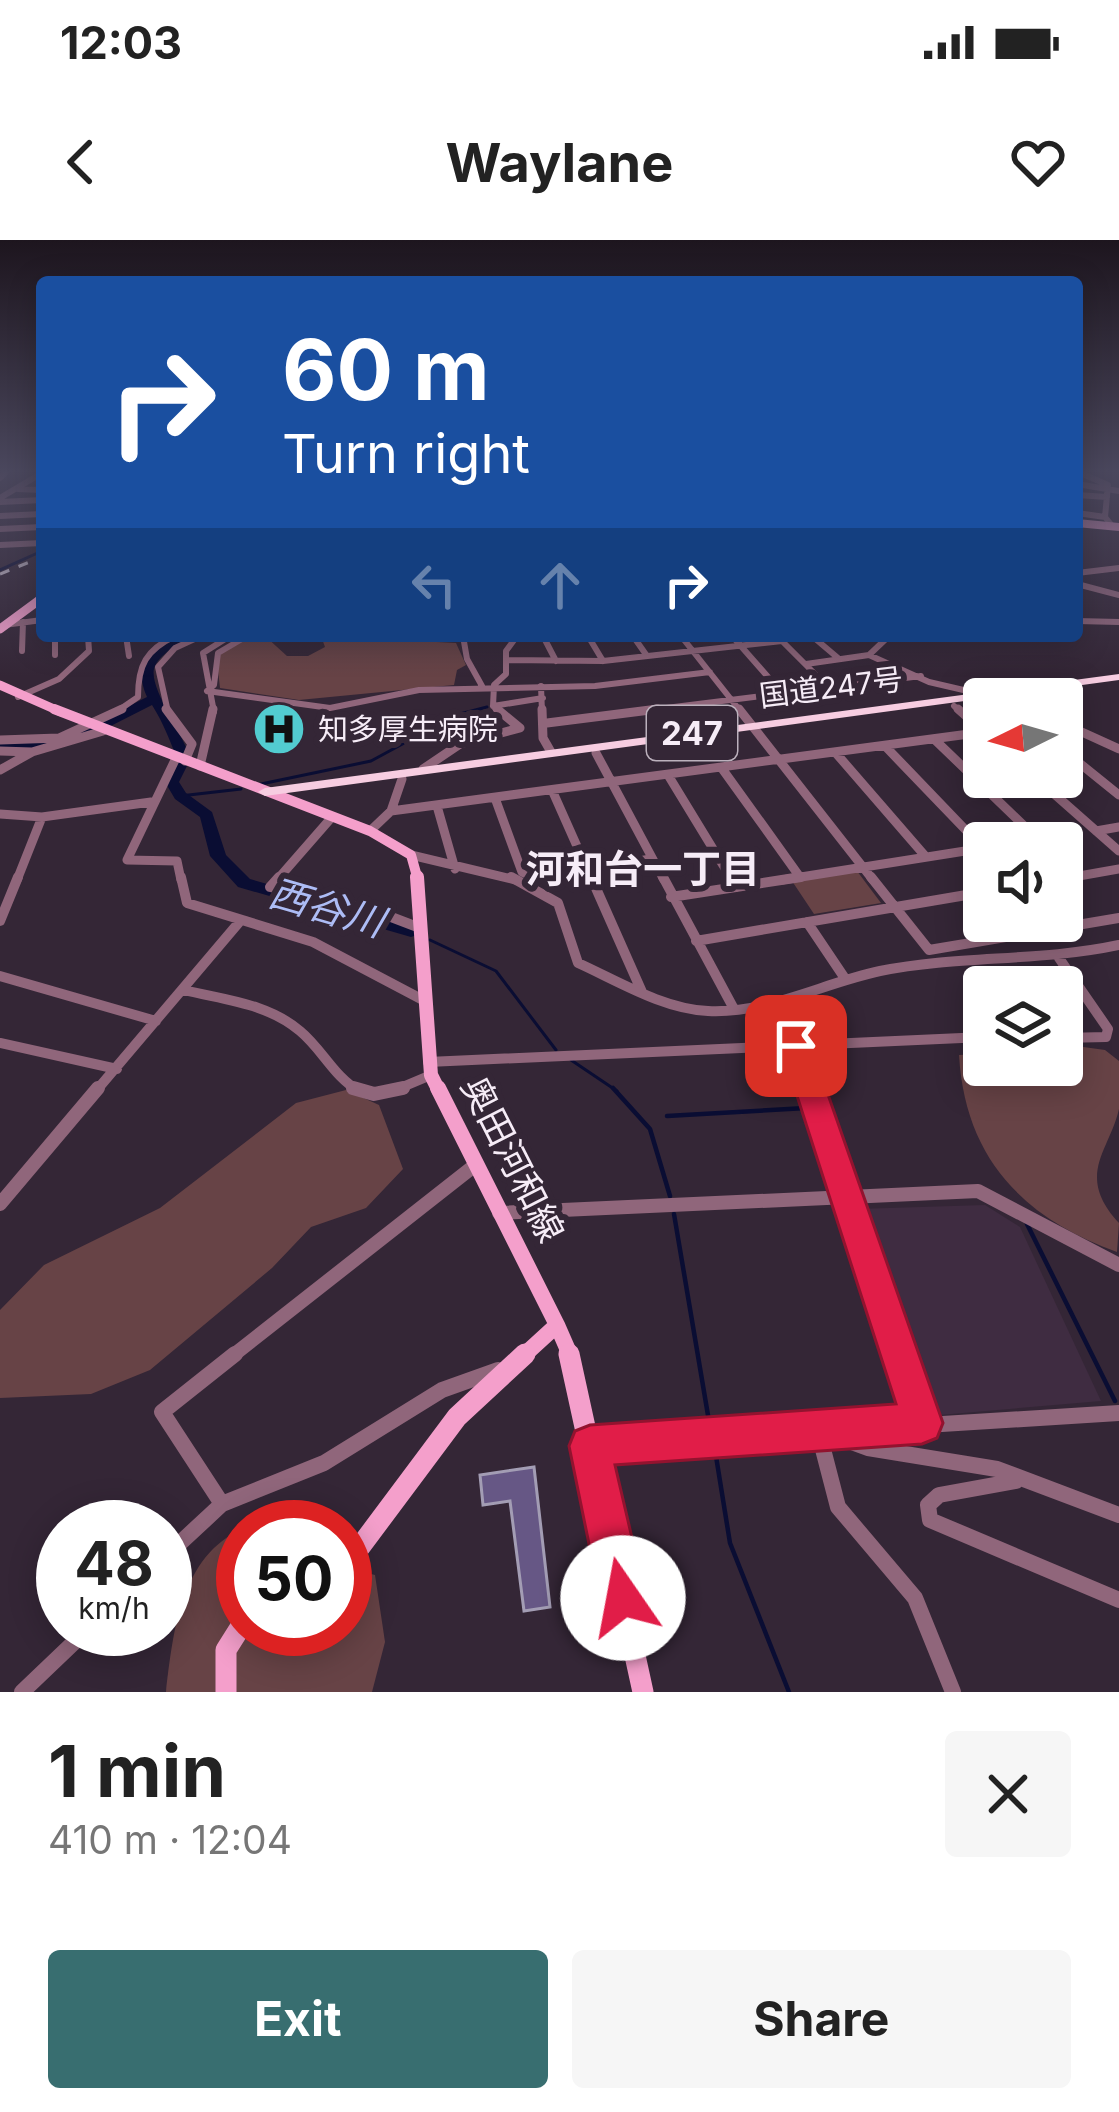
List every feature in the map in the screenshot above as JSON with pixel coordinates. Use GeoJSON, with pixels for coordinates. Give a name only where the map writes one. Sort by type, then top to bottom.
{"type":"FeatureCollection","features":[{"type":"Feature","properties":{"kind":"highway","name":"国道247号"},"geometry":{"type":"LineString","coordinates":[[1083,686],[1119,681]]}},
{"type":"Feature","properties":{"kind":"highway","name":"国道247号"},"geometry":{"type":"LineString","coordinates":[[1083,687],[1119,681]]}},
{"type":"Feature","properties":{"kind":"highway","name":"国道247号"},"geometry":{"type":"LineString","coordinates":[[283,800],[755,728],[963,702]]}},
{"type":"Feature","properties":{"kind":"highway","name":"国道247号"},"geometry":{"type":"LineString","coordinates":[[266,792],[550,752],[963,704]]}},
{"type":"Feature","properties":{"kind":"main road"},"geometry":{"type":"LineString","coordinates":[[1,626],[36,602]]}},
{"type":"Feature","properties":{"kind":"main road"},"geometry":{"type":"LineString","coordinates":[[1,686],[104,731],[370,831],[411,855]]}},
{"type":"Feature","properties":{"kind":"main road","name":"奥田河和線"},"geometry":{"type":"LineString","coordinates":[[411,855],[421,886],[429,1069],[571,1358],[643,1692]]}},
{"type":"Feature","properties":{"kind":"main road"},"geometry":{"type":"LineString","coordinates":[[372,1533],[457,1417],[557,1325]]}},
{"type":"Feature","properties":{"kind":"main road"},"geometry":{"type":"LineString","coordinates":[[226,1656],[226,1692]]}},
{"type":"Feature","properties":{"kind":"street"},"geometry":{"type":"LineString","coordinates":[[3,545],[36,543]]}},
{"type":"Feature","properties":{"kind":"street"},"geometry":{"type":"LineString","coordinates":[[1083,572],[1119,568]]}},
{"type":"Feature","properties":{"kind":"street"},"geometry":{"type":"LineString","coordinates":[[1083,586],[1119,595]]}},
{"type":"Feature","properties":{"kind":"street"},"geometry":{"type":"LineString","coordinates":[[1,626],[36,621]]}},
{"type":"Feature","properties":{"kind":"street"},"geometry":{"type":"LineString","coordinates":[[1083,621],[1119,622]]}},
{"type":"Feature","properties":{"kind":"street"},"geometry":{"type":"LineString","coordinates":[[22,651],[23,622]]}},
{"type":"Feature","properties":{"kind":"street"},"geometry":{"type":"LineString","coordinates":[[55,642],[55,655]]}},
{"type":"Feature","properties":{"kind":"street"},"geometry":{"type":"LineString","coordinates":[[18,697],[74,667],[89,651],[88,642]]}},
{"type":"Feature","properties":{"kind":"street"},"geometry":{"type":"LineString","coordinates":[[127,642],[129,656]]}},
{"type":"Feature","properties":{"kind":"street"},"geometry":{"type":"LineString","coordinates":[[0,740],[58,738],[131,705],[137,697],[135,670],[143,655],[165,642]]}},
{"type":"Feature","properties":{"kind":"street"},"geometry":{"type":"LineString","coordinates":[[188,642],[175,648],[158,667],[166,709],[192,744],[188,762]]}},
{"type":"Feature","properties":{"kind":"street"},"geometry":{"type":"LineString","coordinates":[[220,642],[203,653],[214,712],[188,762],[151,802],[127,860],[177,861],[187,903],[313,942],[423,1000]]}},
{"type":"Feature","properties":{"kind":"street"},"geometry":{"type":"LineString","coordinates":[[207,691],[214,685],[211,660],[217,649],[233,642]]}},
{"type":"Feature","properties":{"kind":"street"},"geometry":{"type":"LineString","coordinates":[[464,642],[466,659],[482,686]]}},
{"type":"Feature","properties":{"kind":"street"},"geometry":{"type":"LineString","coordinates":[[493,706],[494,686],[506,674],[506,660],[515,642]]}},
{"type":"Feature","properties":{"kind":"street"},"geometry":{"type":"LineString","coordinates":[[547,642],[572,686]]}},
{"type":"Feature","properties":{"kind":"street"},"geometry":{"type":"LineString","coordinates":[[591,642],[603,661]]}},
{"type":"Feature","properties":{"kind":"street"},"geometry":{"type":"LineString","coordinates":[[637,642],[647,656]]}},
{"type":"Feature","properties":{"kind":"street"},"geometry":{"type":"LineString","coordinates":[[686,642],[929,950],[1119,918]]}},
{"type":"Feature","properties":{"kind":"street"},"geometry":{"type":"LineString","coordinates":[[737,642],[783,694]]}},
{"type":"Feature","properties":{"kind":"street"},"geometry":{"type":"LineString","coordinates":[[506,660],[603,661],[757,642]]}},
{"type":"Feature","properties":{"kind":"street"},"geometry":{"type":"LineString","coordinates":[[784,642],[829,688]]}},
{"type":"Feature","properties":{"kind":"street"},"geometry":{"type":"LineString","coordinates":[[819,642],[841,660]]}},
{"type":"Feature","properties":{"kind":"street"},"geometry":{"type":"LineString","coordinates":[[869,655],[883,642]]}},
{"type":"Feature","properties":{"kind":"street"},"geometry":{"type":"LineString","coordinates":[[806,664],[869,655],[963,691]]}},
{"type":"Feature","properties":{"kind":"street"},"geometry":{"type":"LineString","coordinates":[[207,691],[329,708],[419,690],[572,686],[710,672]]}},
{"type":"Feature","properties":{"kind":"street"},"geometry":{"type":"LineString","coordinates":[[547,723],[921,676]]}},
{"type":"Feature","properties":{"kind":"street"},"geometry":{"type":"LineString","coordinates":[[541,686],[547,723],[544,738],[550,752]]}},
{"type":"Feature","properties":{"kind":"street"},"geometry":{"type":"LineString","coordinates":[[493,706],[543,698]]}},
{"type":"Feature","properties":{"kind":"street"},"geometry":{"type":"LineString","coordinates":[[423,769],[460,745],[520,728],[493,706]]}},
{"type":"Feature","properties":{"kind":"street"},"geometry":{"type":"LineString","coordinates":[[391,812],[984,732],[954,706]]}},
{"type":"Feature","properties":{"kind":"street"},"geometry":{"type":"LineString","coordinates":[[0,770],[32,752],[104,731]]}},
{"type":"Feature","properties":{"kind":"street"},"geometry":{"type":"LineString","coordinates":[[1083,732],[1118,747]]}},
{"type":"Feature","properties":{"kind":"street"},"geometry":{"type":"LineString","coordinates":[[934,740],[1020,822]]}},
{"type":"Feature","properties":{"kind":"street"},"geometry":{"type":"LineString","coordinates":[[885,746],[963,827]]}},
{"type":"Feature","properties":{"kind":"street"},"geometry":{"type":"LineString","coordinates":[[0,751],[32,752]]}},
{"type":"Feature","properties":{"kind":"street"},"geometry":{"type":"LineString","coordinates":[[835,752],[926,857]]}},
{"type":"Feature","properties":{"kind":"street"},"geometry":{"type":"LineString","coordinates":[[596,753],[734,1009]]}},
{"type":"Feature","properties":{"kind":"street"},"geometry":{"type":"LineString","coordinates":[[1083,766],[1119,795]]}},
{"type":"Feature","properties":{"kind":"street"},"geometry":{"type":"LineString","coordinates":[[722,767],[800,877]]}},
{"type":"Feature","properties":{"kind":"street"},"geometry":{"type":"LineString","coordinates":[[668,775],[737,887]]}},
{"type":"Feature","properties":{"kind":"street"},"geometry":{"type":"LineString","coordinates":[[370,831],[391,812],[402,779]]}},
{"type":"Feature","properties":{"kind":"street"},"geometry":{"type":"LineString","coordinates":[[552,790],[642,992]]}},
{"type":"Feature","properties":{"kind":"street"},"geometry":{"type":"LineString","coordinates":[[495,798],[523,872],[534,877],[651,859]]}},
{"type":"Feature","properties":{"kind":"street"},"geometry":{"type":"LineString","coordinates":[[1059,798],[1119,851]]}},
{"type":"Feature","properties":{"kind":"street"},"geometry":{"type":"LineString","coordinates":[[0,814],[42,817],[151,802]]}},
{"type":"Feature","properties":{"kind":"street"},"geometry":{"type":"LineString","coordinates":[[437,806],[455,869]]}},
{"type":"Feature","properties":{"kind":"street"},"geometry":{"type":"LineString","coordinates":[[0,921],[42,817]]}},
{"type":"Feature","properties":{"kind":"street"},"geometry":{"type":"LineString","coordinates":[[332,818],[270,887],[378,912],[420,928]]}},
{"type":"Feature","properties":{"kind":"street"},"geometry":{"type":"LineString","coordinates":[[1096,831],[1119,827]]}},
{"type":"Feature","properties":{"kind":"street"},"geometry":{"type":"LineString","coordinates":[[671,897],[963,851]]}},
{"type":"Feature","properties":{"kind":"street"},"geometry":{"type":"LineString","coordinates":[[411,855],[455,869],[506,874],[558,903],[566,914],[578,963],[642,992],[709,1011],[781,1001],[881,971],[1059,958],[1119,945]]}},
{"type":"Feature","properties":{"kind":"street"},"geometry":{"type":"LineString","coordinates":[[1083,875],[1119,869]]}},
{"type":"Feature","properties":{"kind":"street"},"geometry":{"type":"LineString","coordinates":[[696,941],[963,896]]}},
{"type":"Feature","properties":{"kind":"street"},"geometry":{"type":"LineString","coordinates":[[0,1204],[241,920]]}},
{"type":"Feature","properties":{"kind":"street"},"geometry":{"type":"LineString","coordinates":[[807,922],[846,980]]}},
{"type":"Feature","properties":{"kind":"street"},"geometry":{"type":"LineString","coordinates":[[1059,958],[1065,966]]}},
{"type":"Feature","properties":{"kind":"street"},"geometry":{"type":"LineString","coordinates":[[0,976],[156,1021]]}},
{"type":"Feature","properties":{"kind":"street"},"geometry":{"type":"LineString","coordinates":[[184,991],[278,1015],[354,1088],[375,1098],[393,1096],[429,1069],[963,1037]]}},
{"type":"Feature","properties":{"kind":"street"},"geometry":{"type":"LineString","coordinates":[[1083,993],[1108,1029],[1106,1037],[1083,1038]]}},
{"type":"Feature","properties":{"kind":"street"},"geometry":{"type":"LineString","coordinates":[[781,1001],[922,1423]]}},
{"type":"Feature","properties":{"kind":"street"},"geometry":{"type":"LineString","coordinates":[[0,1043],[117,1069]]}},
{"type":"Feature","properties":{"kind":"street"},"geometry":{"type":"LineString","coordinates":[[219,1500],[162,1412],[474,1166]]}},
{"type":"Feature","properties":{"kind":"street"},"geometry":{"type":"LineString","coordinates":[[499,1213],[978,1191],[1119,1265]]}},
{"type":"Feature","properties":{"kind":"street"},"geometry":{"type":"LineString","coordinates":[[232,1500],[324,1463],[442,1390],[524,1360]]}},
{"type":"Feature","properties":{"kind":"street"},"geometry":{"type":"LineString","coordinates":[[590,1446],[1119,1413]]}},
{"type":"Feature","properties":{"kind":"street"},"geometry":{"type":"LineString","coordinates":[[818,1430],[868,1448],[998,1469],[1016,1481],[1090,1499],[1119,1515]]}},
{"type":"Feature","properties":{"kind":"street"},"geometry":{"type":"LineString","coordinates":[[818,1430],[838,1507],[915,1598],[953,1692]]}},
{"type":"Feature","properties":{"kind":"street"},"geometry":{"type":"LineString","coordinates":[[1016,1481],[939,1495],[928,1504],[930,1520],[1119,1600]]}},
{"type":"Feature","properties":{"kind":"street"},"geometry":{"type":"LineString","coordinates":[[192,1532],[216,1510]]}},
{"type":"Feature","properties":{"kind":"street"},"geometry":{"type":"LineString","coordinates":[[22,1692],[60,1656]]}},
{"type":"Feature","properties":{"kind":"shaded area"},"geometry":{"type":"Polygon","coordinates":[[[240,642],[272,642],[287,656],[308,656],[325,647],[323,642],[456,643],[466,665],[457,670],[454,685],[299,700],[220,688],[217,661],[222,650],[240,642]]]}},
{"type":"Feature","properties":{"kind":"shaded area"},"geometry":{"type":"Polygon","coordinates":[[[857,871],[881,903],[814,914],[792,881],[857,871]]]}},
{"type":"Feature","properties":{"kind":"shaded area"},"geometry":{"type":"Polygon","coordinates":[[[1083,1047],[1105,1050],[1119,1061],[1119,1109],[1097,1177],[1106,1206],[1119,1223],[1117,1252],[1054,1221],[1005,1179],[987,1154],[963,1086],[1083,1086],[1083,1047]]]}},
{"type":"Feature","properties":{"kind":"shaded area"},"geometry":{"type":"Polygon","coordinates":[[[346,1090],[379,1105],[403,1169],[366,1208],[311,1227],[272,1268],[150,1370],[91,1394],[0,1398],[0,1310],[44,1265],[160,1208],[296,1103],[346,1090]]]}},
{"type":"Feature","properties":{"kind":"shaded area"},"geometry":{"type":"Polygon","coordinates":[[[985,1205],[1020,1227],[1101,1401],[928,1416],[857,1209],[985,1205]]]}},
{"type":"Feature","properties":{"kind":"shaded area"},"geometry":{"type":"Polygon","coordinates":[[[216,1547],[216,1656],[372,1656],[375,1575],[385,1642],[372,1692],[166,1692],[171,1656],[192,1656],[192,1578],[216,1547]]]}},
{"type":"Feature","properties":{"kind":"building"},"geometry":{"type":"Polygon","coordinates":[[[534,1467],[550,1607],[524,1611],[510,1501],[483,1505],[480,1475],[534,1467]]]}},
{"type":"Feature","properties":{"kind":"waterway"},"geometry":{"type":"LineString","coordinates":[[0,570],[36,554]]}},
{"type":"Feature","properties":{"kind":"waterway"},"geometry":{"type":"LineString","coordinates":[[176,642],[149,663],[146,677],[182,755]]}},
{"type":"Feature","properties":{"kind":"waterway"},"geometry":{"type":"LineString","coordinates":[[86,733],[151,700]]}},
{"type":"Feature","properties":{"kind":"waterway"},"geometry":{"type":"LineString","coordinates":[[261,784],[371,761],[456,715],[487,707]]}},
{"type":"Feature","properties":{"kind":"waterway"},"geometry":{"type":"LineString","coordinates":[[0,746],[60,743]]}},
{"type":"Feature","properties":{"kind":"waterway","name":"西谷川"},"geometry":{"type":"LineString","coordinates":[[180,766],[172,782],[180,796],[207,815],[218,856],[244,883],[411,931]]}},
{"type":"Feature","properties":{"kind":"waterway"},"geometry":{"type":"LineString","coordinates":[[180,796],[241,789]]}},
{"type":"Feature","properties":{"kind":"waterway"},"geometry":{"type":"LineString","coordinates":[[430,940],[496,971],[556,1050]]}},
{"type":"Feature","properties":{"kind":"waterway"},"geometry":{"type":"LineString","coordinates":[[571,1060],[614,1089]]}},
{"type":"Feature","properties":{"kind":"waterway"},"geometry":{"type":"LineString","coordinates":[[614,1089],[650,1129],[670,1196]]}},
{"type":"Feature","properties":{"kind":"waterway"},"geometry":{"type":"LineString","coordinates":[[667,1116],[806,1108],[831,1187]]}},
{"type":"Feature","properties":{"kind":"waterway"},"geometry":{"type":"LineString","coordinates":[[674,1214],[710,1427]]}},
{"type":"Feature","properties":{"kind":"waterway"},"geometry":{"type":"LineString","coordinates":[[1027,1224],[1115,1401]]}},
{"type":"Feature","properties":{"kind":"waterway"},"geometry":{"type":"LineString","coordinates":[[715,1450],[730,1543],[789,1692]]}},
{"type":"Feature","properties":{"kind":"railway"},"geometry":{"type":"LineString","coordinates":[[0,574],[36,559]]}},
{"type":"Feature","properties":{"kind":"place","name":"知多厚生病院"},"geometry":{"type":"Point","coordinates":[279,729]}},
{"type":"Feature","properties":{"kind":"district","name":"河和台一丁目"},"geometry":{"type":"Point","coordinates":[643,868]}},
{"type":"Feature","properties":{"kind":"route"},"geometry":{"type":"LineString","coordinates":[[623,1598],[590,1446],[922,1423],[796,1046]]}}]}
